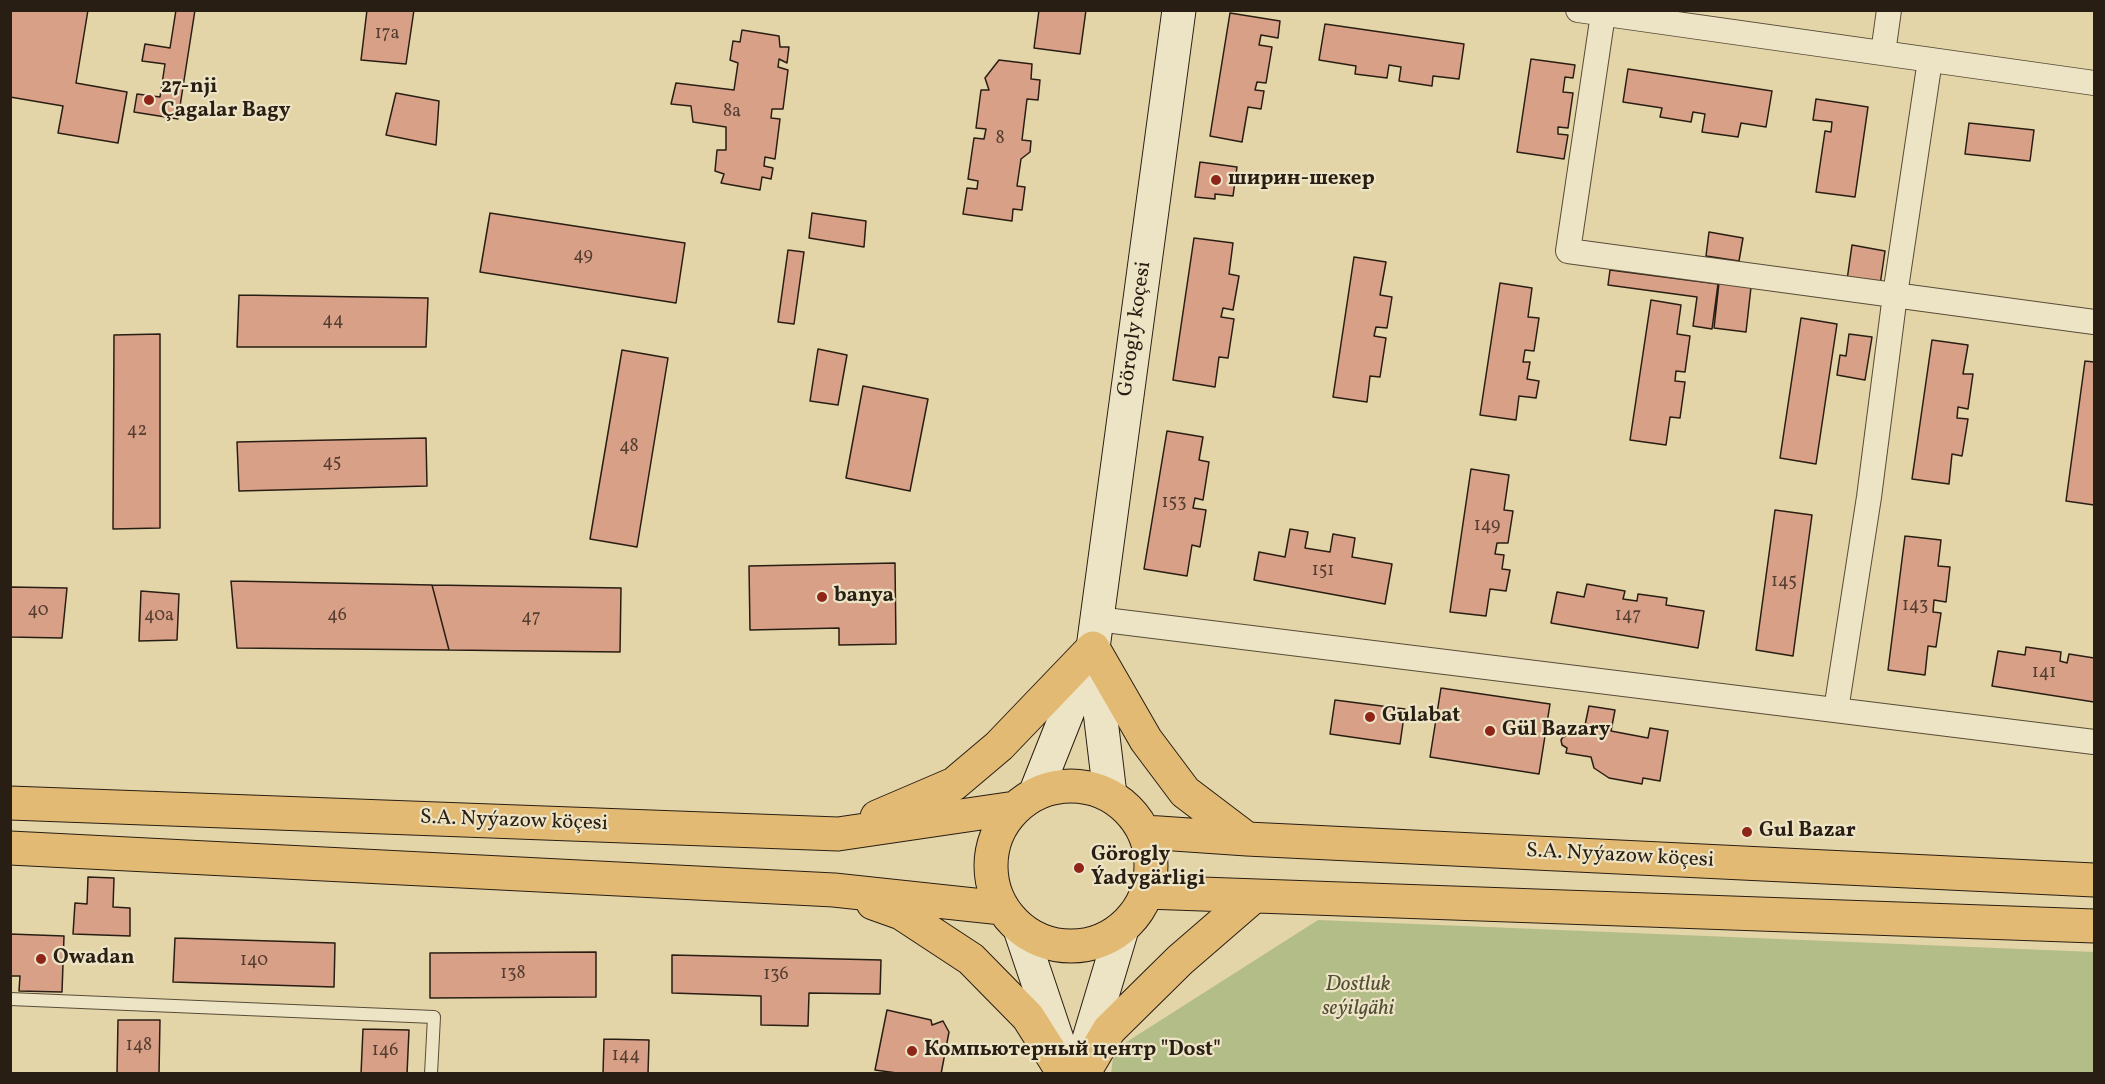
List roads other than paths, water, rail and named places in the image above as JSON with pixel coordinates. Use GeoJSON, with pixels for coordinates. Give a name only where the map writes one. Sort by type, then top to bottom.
{"type":"FeatureCollection","features":[{"type":"Feature","properties":{"kind":"main road"},"geometry":{"type":"LineString","coordinates":[[838,834],[954,784],[999,746],[1095,634],[1146,740],[1185,792],[1247,839]]}},
{"type":"Feature","properties":{"kind":"main road"},"geometry":{"type":"LineString","coordinates":[[1060,786],[1086,786],[1110,795],[1130,811],[1145,832],[1151,858],[1150,884],[1140,908],[1122,929],[1098,942],[1071,947],[1044,942],[1011,918],[992,883],[991,856],[999,830],[1025,801],[1060,786]]}},
{"type":"Feature","properties":{"kind":"main road","name":"S.A. Nyýazow köçesi"},"geometry":{"type":"LineString","coordinates":[[10,803],[838,834],[1025,801]]}},
{"type":"Feature","properties":{"kind":"main road","name":"S.A. Nyýazow köçesi"},"geometry":{"type":"LineString","coordinates":[[1145,832],[1247,839],[2094,880]]}},
{"type":"Feature","properties":{"kind":"main road"},"geometry":{"type":"LineString","coordinates":[[10,849],[834,890],[1011,918]]}},
{"type":"Feature","properties":{"kind":"main road"},"geometry":{"type":"LineString","coordinates":[[834,890],[901,913],[971,959],[1028,1017],[1066,1074]]}},
{"type":"Feature","properties":{"kind":"main road"},"geometry":{"type":"LineString","coordinates":[[1146,892],[2094,926]]}},
{"type":"Feature","properties":{"kind":"main road"},"geometry":{"type":"LineString","coordinates":[[1081,1074],[1109,1030],[1180,960],[1254,896]]}},
{"type":"Feature","properties":{"kind":"street"},"geometry":{"type":"LineString","coordinates":[[1578,10],[1603,14],[1714,20],[1883,54],[2094,83]]}},
{"type":"Feature","properties":{"kind":"street"},"geometry":{"type":"LineString","coordinates":[[1883,54],[1889,10]]}},
{"type":"Feature","properties":{"kind":"street","name":"Görogly koçesi"},"geometry":{"type":"LineString","coordinates":[[1095,634],[1176,14]]}},
{"type":"Feature","properties":{"kind":"street"},"geometry":{"type":"LineString","coordinates":[[1603,14],[1568,250],[2094,322]]}},
{"type":"Feature","properties":{"kind":"street"},"geometry":{"type":"LineString","coordinates":[[1836,710],[1869,497],[1895,295],[1930,60]]}},
{"type":"Feature","properties":{"kind":"street"},"geometry":{"type":"LineString","coordinates":[[1095,634],[1836,710],[2094,742]]}},
{"type":"Feature","properties":{"kind":"street"},"geometry":{"type":"LineString","coordinates":[[1095,634],[1110,795]]}},
{"type":"Feature","properties":{"kind":"street"},"geometry":{"type":"LineString","coordinates":[[1025,801],[1095,634]]}},
{"type":"Feature","properties":{"kind":"street"},"geometry":{"type":"LineString","coordinates":[[1011,918],[1066,1074]]}},
{"type":"Feature","properties":{"kind":"street"},"geometry":{"type":"LineString","coordinates":[[1081,1074],[1122,929]]}},
{"type":"Feature","properties":{"kind":"lane"},"geometry":{"type":"LineString","coordinates":[[10,999],[434,1017],[431,1074]]}},
{"type":"Feature","properties":{"kind":"place","name":"27-nji Çagalar Bagy"},"geometry":{"type":"Point","coordinates":[149,100]}},
{"type":"Feature","properties":{"kind":"place","name":"ширин-шекер"},"geometry":{"type":"Point","coordinates":[1216,180]}},
{"type":"Feature","properties":{"kind":"place","name":"banya"},"geometry":{"type":"Point","coordinates":[822,597]}},
{"type":"Feature","properties":{"kind":"place","name":"Gulabat"},"geometry":{"type":"Point","coordinates":[1370,717]}},
{"type":"Feature","properties":{"kind":"place","name":"Gül Bazary"},"geometry":{"type":"Point","coordinates":[1490,731]}},
{"type":"Feature","properties":{"kind":"place","name":"Gul Bazar"},"geometry":{"type":"Point","coordinates":[1747,832]}},
{"type":"Feature","properties":{"kind":"place","name":"Görogly Ýadygärligi"},"geometry":{"type":"Point","coordinates":[1079,868]}},
{"type":"Feature","properties":{"kind":"place","name":"Owadan"},"geometry":{"type":"Point","coordinates":[41,959]}},
{"type":"Feature","properties":{"kind":"place","name":"Компьютерный центр \"Dost\""},"geometry":{"type":"Point","coordinates":[912,1051]}},
{"type":"Feature","properties":{"kind":"park label","name":"Dostluk seýilgähi"},"geometry":{"type":"Point","coordinates":[1358,998]}}]}
